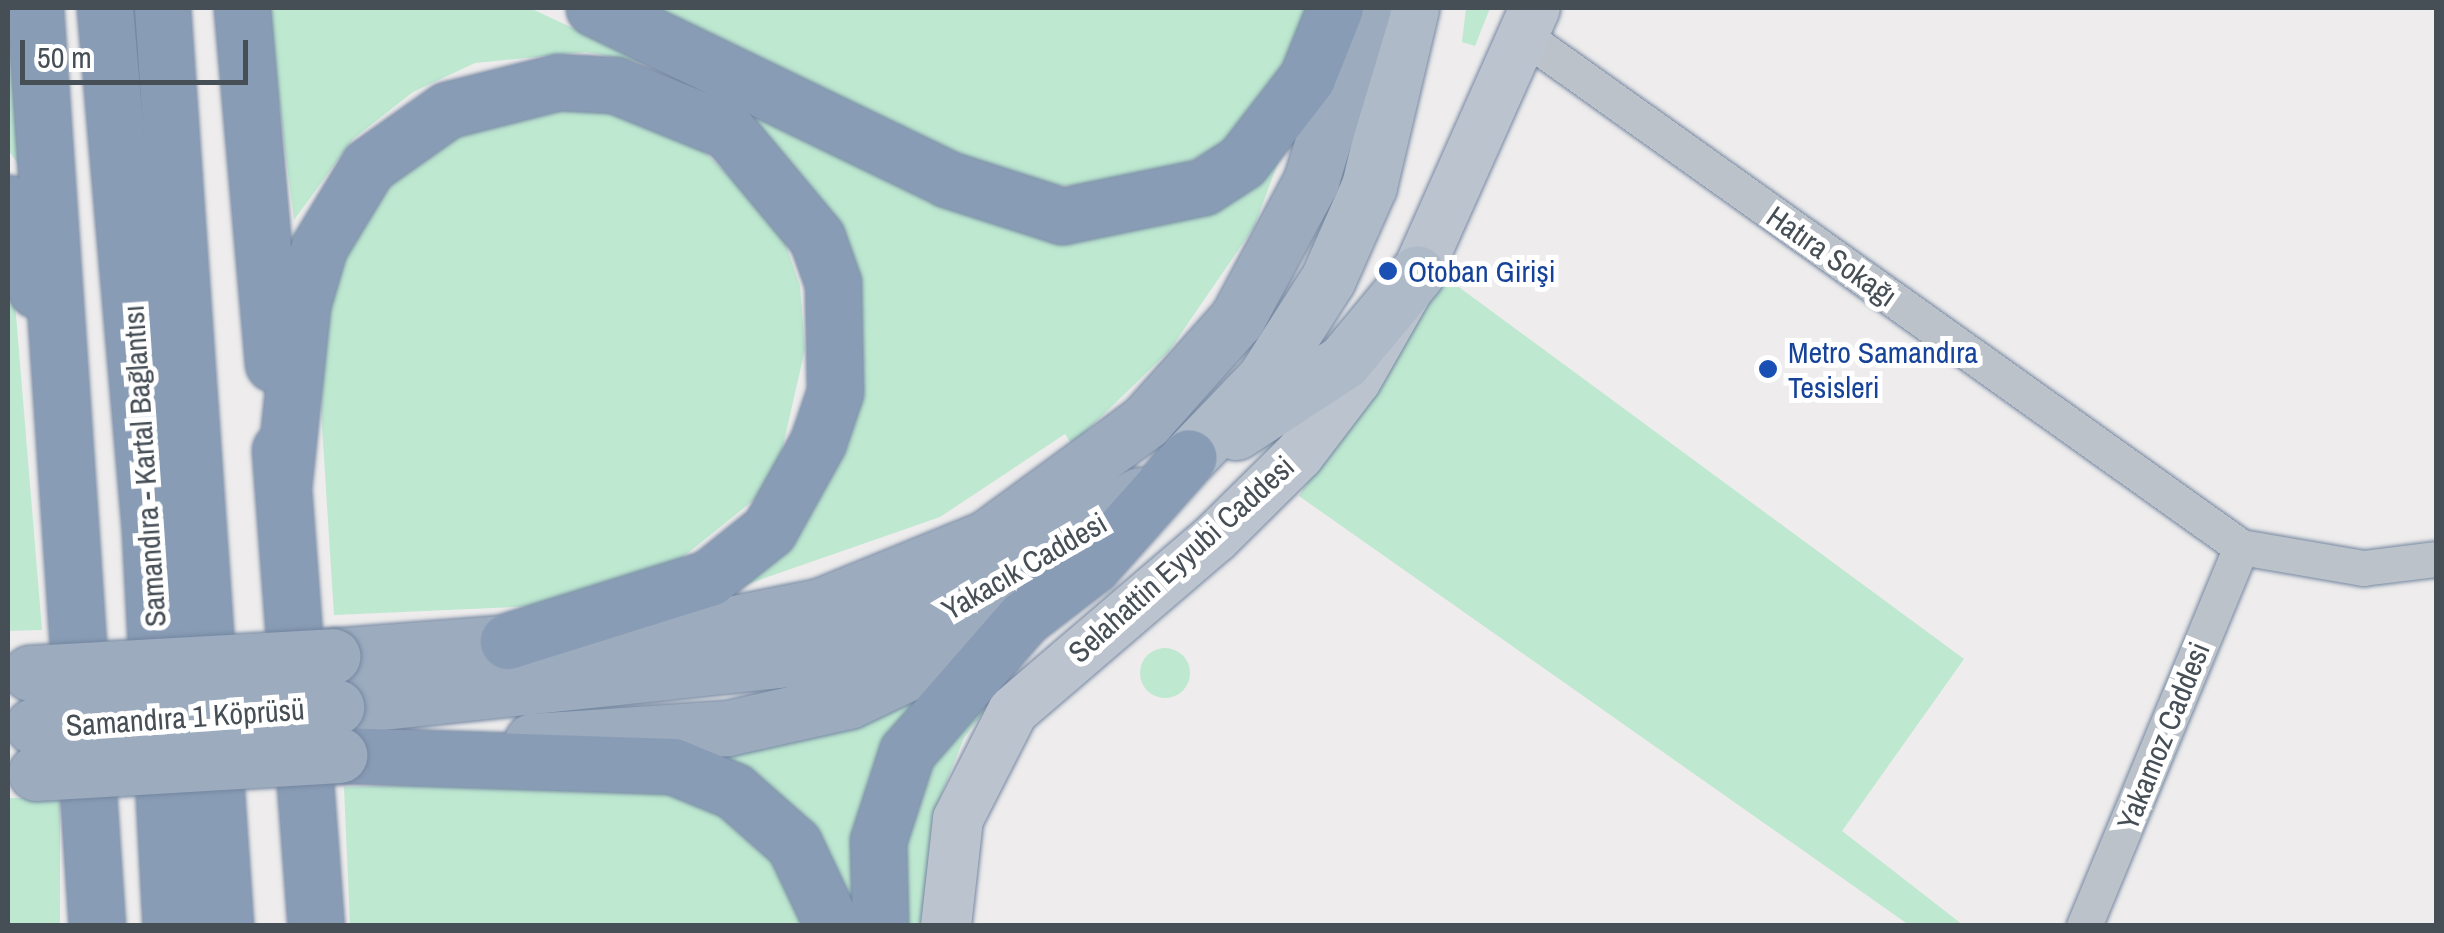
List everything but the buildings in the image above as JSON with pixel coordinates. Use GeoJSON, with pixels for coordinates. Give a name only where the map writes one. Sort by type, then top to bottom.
{"type":"FeatureCollection","features":[{"type":"Feature","properties":{"kind":"highway"},"geometry":{"type":"LineString","coordinates":[[35,8],[68,450],[95,913]]}},
{"type":"Feature","properties":{"kind":"highway","name":"Samandıra - Kartal Bağlantısı"},"geometry":{"type":"LineString","coordinates":[[105,8],[150,530],[170,926]]}},
{"type":"Feature","properties":{"kind":"highway","name":"Samandıra - Kartal Bağlantısı"},"geometry":{"type":"LineString","coordinates":[[162,8],[225,926]]}},
{"type":"Feature","properties":{"kind":"highway"},"geometry":{"type":"LineString","coordinates":[[242,8],[318,910]]}},
{"type":"Feature","properties":{"kind":"highway"},"geometry":{"type":"LineString","coordinates":[[594,8],[947,179],[1062,216],[1203,187],[1242,162],[1307,78],[1335,8]]}},
{"type":"Feature","properties":{"kind":"highway","name":"Yakacık Caddesi"},"geometry":{"type":"LineString","coordinates":[[336,706],[508,641],[720,626],[820,606],[928,569],[1080,474],[1196,371],[1264,276],[1327,137],[1363,8]]}},
{"type":"Feature","properties":{"kind":"highway"},"geometry":{"type":"LineString","coordinates":[[283,487],[302,306],[319,246],[368,166],[447,110],[558,82],[644,94],[728,131],[817,238],[832,282],[835,392],[818,442],[769,530],[709,578],[508,641]]}},
{"type":"Feature","properties":{"kind":"highway"},"geometry":{"type":"LineString","coordinates":[[8,202],[30,259],[68,450]]}},
{"type":"Feature","properties":{"kind":"highway"},"geometry":{"type":"LineString","coordinates":[[880,926],[875,877],[888,793],[935,712],[1024,618],[1093,565],[1189,457]]}},
{"type":"Feature","properties":{"kind":"highway","name":"Yakacık Caddesi"},"geometry":{"type":"LineString","coordinates":[[336,706],[834,654],[981,595],[1089,533],[1189,457]]}},
{"type":"Feature","properties":{"kind":"highway"},"geometry":{"type":"LineString","coordinates":[[18,756],[336,706],[788,716],[931,668],[1024,618]]}},
{"type":"Feature","properties":{"kind":"highway","name":"Samandıra 1 Köprüsü"},"geometry":{"type":"LineString","coordinates":[[15,673],[336,706]]}},
{"type":"Feature","properties":{"kind":"highway"},"geometry":{"type":"LineString","coordinates":[[336,706],[674,766],[734,791],[794,844],[833,926]]}},
{"type":"Feature","properties":{"kind":"main road","name":"Yakacık Caddesi"},"geometry":{"type":"LineString","coordinates":[[1189,457],[1264,379],[1328,279],[1369,186],[1411,8]]}},
{"type":"Feature","properties":{"kind":"main road","name":"Selahattin Eyyubi Caddesi"},"geometry":{"type":"LineString","coordinates":[[946,926],[958,820],[1013,711],[1300,455],[1374,353],[1417,273],[1528,21]]}},
{"type":"Feature","properties":{"kind":"main road"},"geometry":{"type":"LineString","coordinates":[[1189,457],[1283,408],[1344,362],[1417,273]]}},
{"type":"Feature","properties":{"kind":"street","name":"Hatıra Sokağı"},"geometry":{"type":"LineString","coordinates":[[1528,21],[2241,547]]}},
{"type":"Feature","properties":{"kind":"street"},"geometry":{"type":"LineString","coordinates":[[2241,547],[2363,568],[2436,559]]}},
{"type":"Feature","properties":{"kind":"street","name":"Yakamoz Caddesi"},"geometry":{"type":"LineString","coordinates":[[2084,926],[2241,547]]}},
{"type":"Feature","properties":{"kind":"green space"},"geometry":{"type":"Polygon","coordinates":[[[9,8],[22,169],[8,150],[9,8]]]}},
{"type":"Feature","properties":{"kind":"green space"},"geometry":{"type":"Polygon","coordinates":[[[267,8],[530,8],[649,64],[586,52],[475,63],[413,92],[353,139],[294,220],[267,8]]]}},
{"type":"Feature","properties":{"kind":"green space"},"geometry":{"type":"Polygon","coordinates":[[[642,8],[1316,8],[1312,30],[1239,136],[1138,188],[1019,184],[642,8]]]}},
{"type":"Feature","properties":{"kind":"green space"},"geometry":{"type":"Polygon","coordinates":[[[1466,8],[1490,8],[1475,46],[1462,42],[1466,8]]]}},
{"type":"Feature","properties":{"kind":"green space"},"geometry":{"type":"Polygon","coordinates":[[[564,101],[676,124],[779,225],[800,286],[805,349],[780,459],[755,499],[663,573],[536,606],[334,615],[321,410],[325,311],[344,246],[377,193],[428,145],[564,101]]]}},
{"type":"Feature","properties":{"kind":"green space"},"geometry":{"type":"Polygon","coordinates":[[[733,107],[1029,234],[1284,147],[1254,227],[1169,351],[1072,445],[1065,434],[940,517],[702,600],[855,380],[733,107]]]}},
{"type":"Feature","properties":{"kind":"green space"},"geometry":{"type":"Polygon","coordinates":[[[8,265],[14,291],[42,630],[8,631],[8,265]]]}},
{"type":"Feature","properties":{"kind":"green space"},"geometry":{"type":"Polygon","coordinates":[[[1441,274],[1964,659],[1842,831],[1963,925],[1909,925],[1299,496],[1441,274]]]}},
{"type":"Feature","properties":{"kind":"green space"},"geometry":{"type":"Polygon","coordinates":[[[1165,648],[1183,655],[1190,673],[1183,691],[1165,698],[1147,691],[1140,673],[1147,655],[1165,648]]]}},
{"type":"Feature","properties":{"kind":"green space"},"geometry":{"type":"Polygon","coordinates":[[[987,678],[998,693],[964,738],[933,815],[924,925],[902,925],[900,806],[987,678]]]}},
{"type":"Feature","properties":{"kind":"green space"},"geometry":{"type":"Polygon","coordinates":[[[925,683],[870,776],[852,849],[854,907],[695,750],[925,683]]]}},
{"type":"Feature","properties":{"kind":"green space"},"geometry":{"type":"Polygon","coordinates":[[[573,780],[660,785],[725,811],[780,863],[808,925],[350,925],[344,787],[573,780]]]}},
{"type":"Feature","properties":{"kind":"green space"},"geometry":{"type":"Polygon","coordinates":[[[8,798],[60,798],[60,925],[8,925],[8,798]]]}},
{"type":"Feature","properties":{"kind":"place","name":"Otoban Girişi"},"geometry":{"type":"Point","coordinates":[1388,271]}},
{"type":"Feature","properties":{"kind":"place","name":"Metro Samandıra Tesisleri"},"geometry":{"type":"Point","coordinates":[1768,369]}}]}
